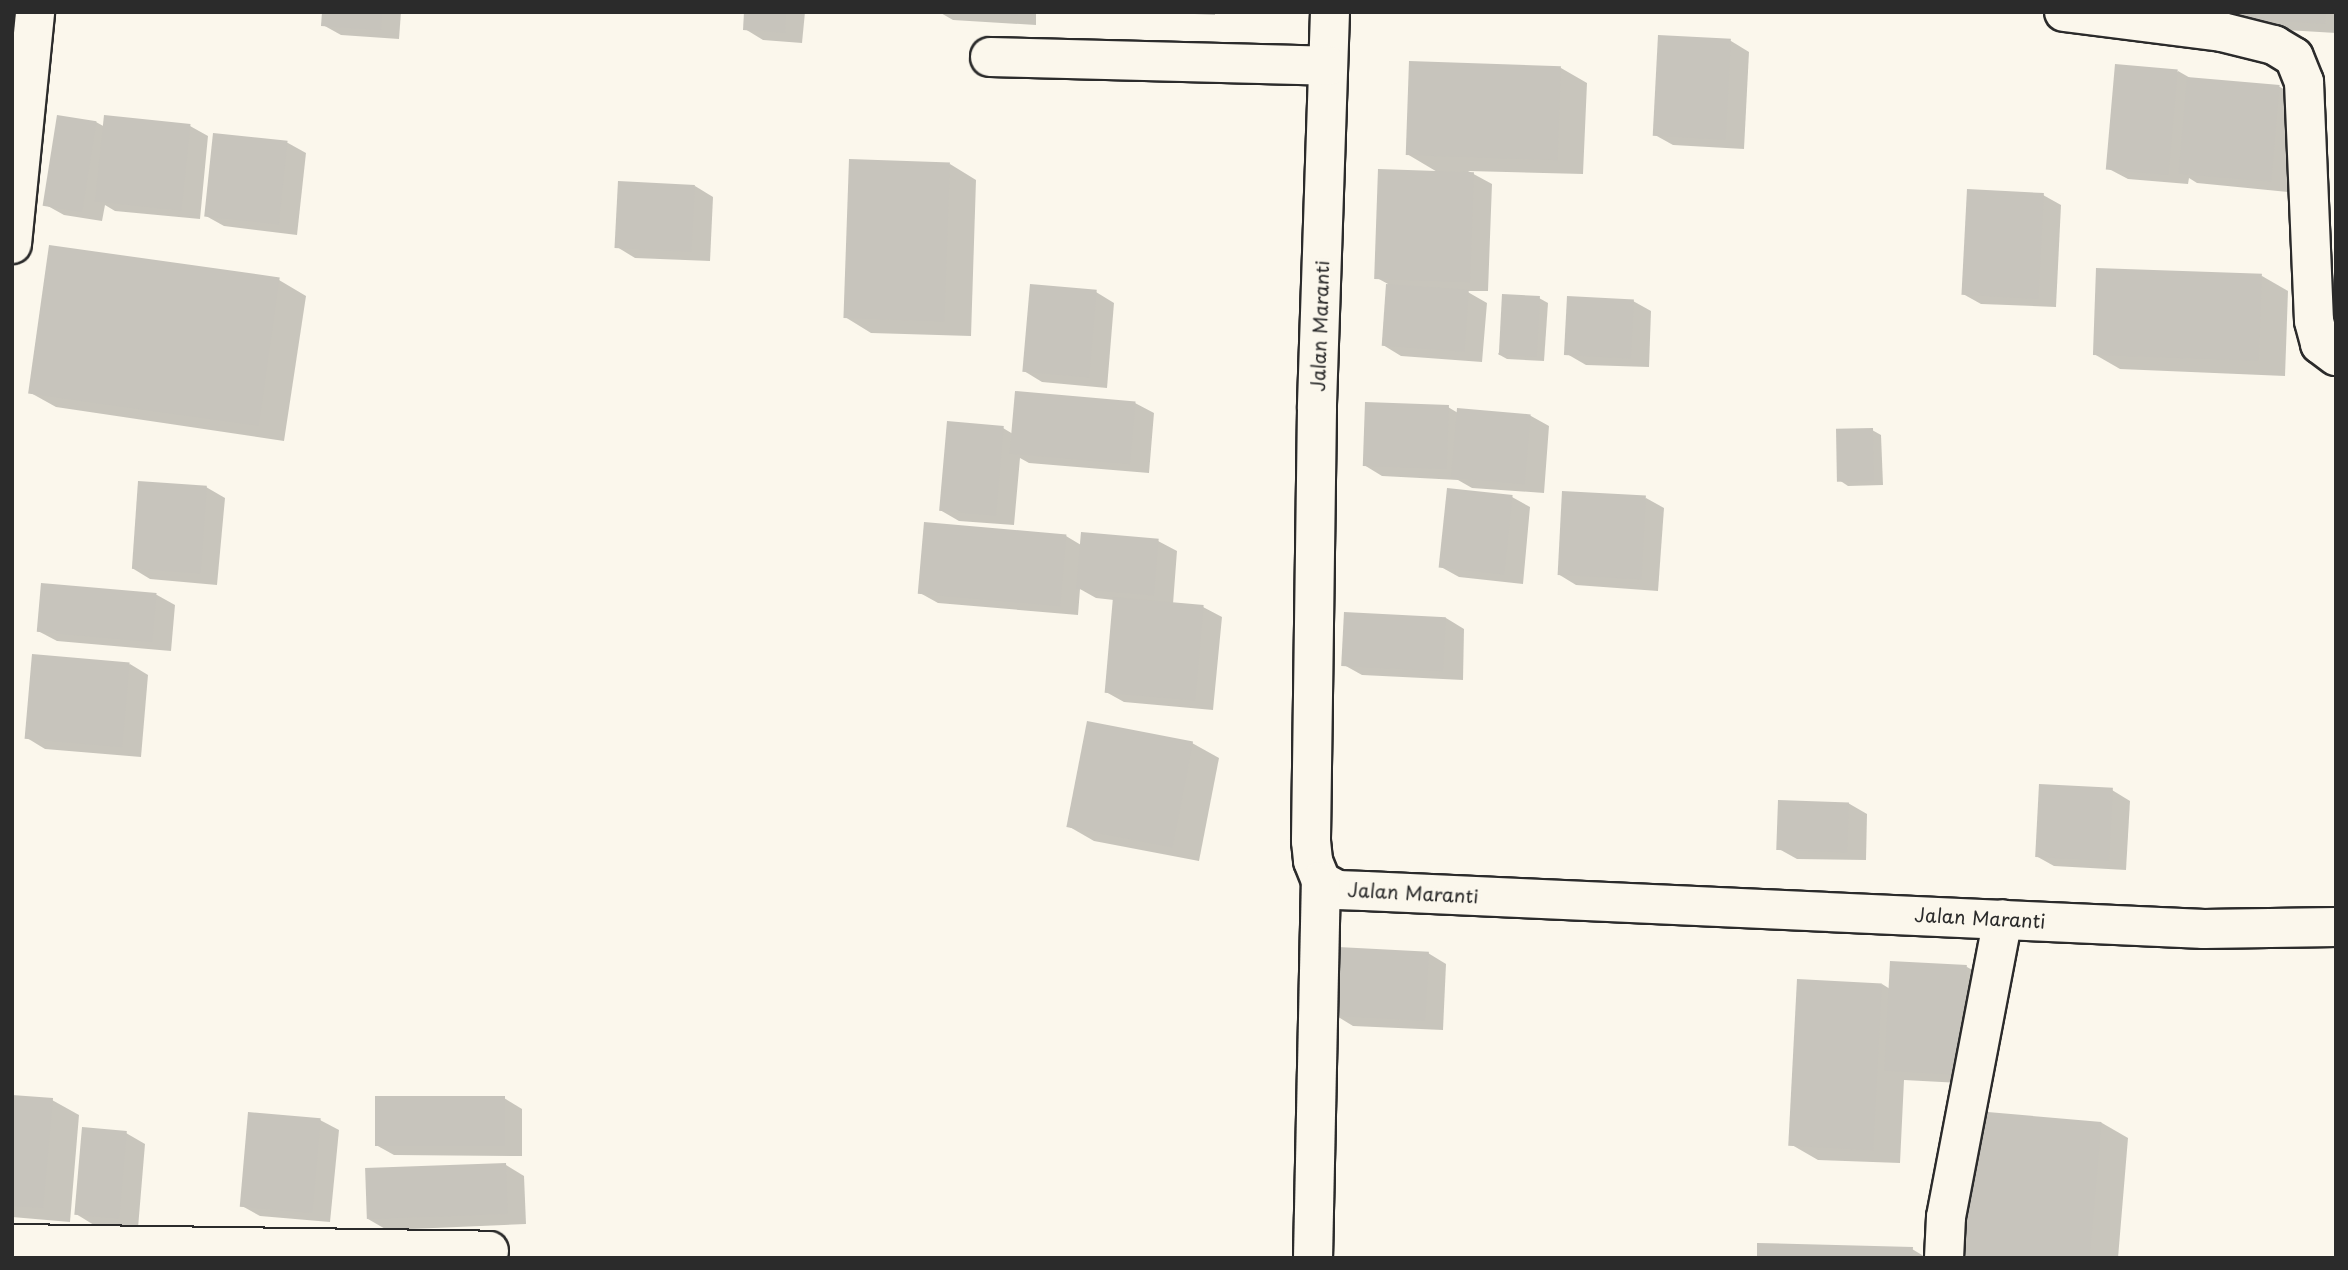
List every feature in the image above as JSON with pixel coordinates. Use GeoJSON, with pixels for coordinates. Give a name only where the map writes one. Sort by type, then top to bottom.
{"type":"FeatureCollection","features":[{"type":"Feature","properties":{"kind":"street"},"geometry":{"type":"LineString","coordinates":[[12,241],[35,12]]}},
{"type":"Feature","properties":{"kind":"street","name":"Jalan Maranti"},"geometry":{"type":"LineString","coordinates":[[1330,12],[1317,409],[1311,841],[1313,861],[1321,881],[1337,890],[1355,891],[2204,929],[2336,927]]}},
{"type":"Feature","properties":{"kind":"street"},"geometry":{"type":"LineString","coordinates":[[2064,12],[2222,32],[2274,45],[2294,57],[2304,82],[2314,321],[2320,344],[2336,356]]}},
{"type":"Feature","properties":{"kind":"street"},"geometry":{"type":"LineString","coordinates":[[990,57],[1328,66]]}},
{"type":"Feature","properties":{"kind":"street"},"geometry":{"type":"LineString","coordinates":[[1313,1258],[1321,881]]}},
{"type":"Feature","properties":{"kind":"street"},"geometry":{"type":"LineString","coordinates":[[1944,1258],[1946,1217],[2003,919]]}},
{"type":"Feature","properties":{"kind":"street"},"geometry":{"type":"LineString","coordinates":[[12,1244],[489,1251]]}},
{"type":"Feature","properties":{"kind":"building"},"geometry":{"type":"Polygon","coordinates":[[[322,12],[382,12],[381,30],[321,26],[322,12]]]}},
{"type":"Feature","properties":{"kind":"building"},"geometry":{"type":"Polygon","coordinates":[[[744,12],[786,12],[785,33],[743,30],[744,12]]]}},
{"type":"Feature","properties":{"kind":"building"},"geometry":{"type":"Polygon","coordinates":[[[1018,12],[1018,16],[994,14],[1018,12]]]}},
{"type":"Feature","properties":{"kind":"building"},"geometry":{"type":"Polygon","coordinates":[[[2231,12],[2326,12],[2325,24],[2231,18],[2231,12]]]}},
{"type":"Feature","properties":{"kind":"building"},"geometry":{"type":"Polygon","coordinates":[[[1658,35],[1731,39],[1726,140],[1653,136],[1658,35]]]}},
{"type":"Feature","properties":{"kind":"building"},"geometry":{"type":"Polygon","coordinates":[[[1409,61],[1561,66],[1558,160],[1406,155],[1409,61]]]}},
{"type":"Feature","properties":{"kind":"building"},"geometry":{"type":"Polygon","coordinates":[[[2115,64],[2178,69],[2169,175],[2106,170],[2115,64]]]}},
{"type":"Feature","properties":{"kind":"building"},"geometry":{"type":"Polygon","coordinates":[[[2187,77],[2280,85],[2271,182],[2179,174],[2187,77]]]}},
{"type":"Feature","properties":{"kind":"building"},"geometry":{"type":"Polygon","coordinates":[[[57,115],[97,121],[82,212],[43,206],[57,115]]]}},
{"type":"Feature","properties":{"kind":"building"},"geometry":{"type":"Polygon","coordinates":[[[104,115],[191,124],[181,211],[95,202],[104,115]]]}},
{"type":"Feature","properties":{"kind":"building"},"geometry":{"type":"Polygon","coordinates":[[[213,133],[288,141],[279,224],[204,217],[213,133]]]}},
{"type":"Feature","properties":{"kind":"building"},"geometry":{"type":"Polygon","coordinates":[[[849,159],[950,163],[944,321],[843,318],[849,159]]]}},
{"type":"Feature","properties":{"kind":"building"},"geometry":{"type":"Polygon","coordinates":[[[1378,169],[1474,172],[1470,282],[1374,279],[1378,169]]]}},
{"type":"Feature","properties":{"kind":"building"},"geometry":{"type":"Polygon","coordinates":[[[618,181],[695,185],[691,252],[614,248],[618,181]]]}},
{"type":"Feature","properties":{"kind":"building"},"geometry":{"type":"Polygon","coordinates":[[[1967,189],[2044,193],[2038,299],[1961,295],[1967,189]]]}},
{"type":"Feature","properties":{"kind":"building"},"geometry":{"type":"Polygon","coordinates":[[[49,245],[280,277],[259,426],[28,394],[49,245]]]}},
{"type":"Feature","properties":{"kind":"building"},"geometry":{"type":"Polygon","coordinates":[[[2096,268],[2262,274],[2259,361],[2093,355],[2096,268]]]}},
{"type":"Feature","properties":{"kind":"building"},"geometry":{"type":"Polygon","coordinates":[[[1030,284],[1097,290],[1089,378],[1022,372],[1030,284]]]}},
{"type":"Feature","properties":{"kind":"building"},"geometry":{"type":"Polygon","coordinates":[[[1386,284],[1469,290],[1464,352],[1382,346],[1386,284]]]}},
{"type":"Feature","properties":{"kind":"building"},"geometry":{"type":"Polygon","coordinates":[[[1502,294],[1540,296],[1537,357],[1499,355],[1502,294]]]}},
{"type":"Feature","properties":{"kind":"building"},"geometry":{"type":"Polygon","coordinates":[[[1567,296],[1634,300],[1631,358],[1564,355],[1567,296]]]}},
{"type":"Feature","properties":{"kind":"building"},"geometry":{"type":"Polygon","coordinates":[[[1015,391],[1136,402],[1130,464],[1010,454],[1015,391]]]}},
{"type":"Feature","properties":{"kind":"building"},"geometry":{"type":"Polygon","coordinates":[[[1365,402],[1449,405],[1447,469],[1363,466],[1365,402]]]}},
{"type":"Feature","properties":{"kind":"building"},"geometry":{"type":"Polygon","coordinates":[[[1457,408],[1531,414],[1525,484],[1451,478],[1457,408]]]}},
{"type":"Feature","properties":{"kind":"building"},"geometry":{"type":"Polygon","coordinates":[[[947,421],[1004,426],[996,516],[939,511],[947,421]]]}},
{"type":"Feature","properties":{"kind":"building"},"geometry":{"type":"Polygon","coordinates":[[[1873,428],[1874,481],[1837,482],[1836,429],[1873,428]]]}},
{"type":"Feature","properties":{"kind":"building"},"geometry":{"type":"Polygon","coordinates":[[[138,481],[207,486],[201,574],[132,569],[138,481]]]}},
{"type":"Feature","properties":{"kind":"building"},"geometry":{"type":"Polygon","coordinates":[[[1447,488],[1513,495],[1504,574],[1439,568],[1447,488]]]}},
{"type":"Feature","properties":{"kind":"building"},"geometry":{"type":"Polygon","coordinates":[[[1562,491],[1646,495],[1641,579],[1558,575],[1562,491]]]}},
{"type":"Feature","properties":{"kind":"building"},"geometry":{"type":"Polygon","coordinates":[[[924,522],[1066,534],[1060,606],[918,594],[924,522]]]}},
{"type":"Feature","properties":{"kind":"building"},"geometry":{"type":"Polygon","coordinates":[[[1081,532],[1159,539],[1154,596],[1076,589],[1081,532]]]}},
{"type":"Feature","properties":{"kind":"building"},"geometry":{"type":"Polygon","coordinates":[[[41,583],[157,593],[152,642],[37,632],[41,583]]]}},
{"type":"Feature","properties":{"kind":"building"},"geometry":{"type":"Polygon","coordinates":[[[1113,597],[1204,605],[1195,701],[1105,693],[1113,597]]]}},
{"type":"Feature","properties":{"kind":"building"},"geometry":{"type":"Polygon","coordinates":[[[1344,612],[1446,617],[1443,671],[1341,666],[1344,612]]]}},
{"type":"Feature","properties":{"kind":"building"},"geometry":{"type":"Polygon","coordinates":[[[32,654],[130,663],[122,747],[25,739],[32,654]]]}},
{"type":"Feature","properties":{"kind":"building"},"geometry":{"type":"Polygon","coordinates":[[[1087,721],[1193,742],[1172,848],[1066,827],[1087,721]]]}},
{"type":"Feature","properties":{"kind":"building"},"geometry":{"type":"Polygon","coordinates":[[[2039,784],[2113,788],[2109,861],[2035,857],[2039,784]]]}},
{"type":"Feature","properties":{"kind":"building"},"geometry":{"type":"Polygon","coordinates":[[[1778,800],[1849,802],[1847,852],[1776,850],[1778,800]]]}},
{"type":"Feature","properties":{"kind":"building"},"geometry":{"type":"Polygon","coordinates":[[[1338,947],[1429,952],[1425,1021],[1334,1016],[1338,947]]]}},
{"type":"Feature","properties":{"kind":"building"},"geometry":{"type":"Polygon","coordinates":[[[1890,961],[1967,965],[1961,1075],[1884,1071],[1890,961]]]}},
{"type":"Feature","properties":{"kind":"building"},"geometry":{"type":"Polygon","coordinates":[[[1797,979],[1882,983],[1873,1150],[1788,1146],[1797,979]]]}},
{"type":"Feature","properties":{"kind":"building"},"geometry":{"type":"Polygon","coordinates":[[[12,1095],[53,1098],[43,1208],[12,1206],[12,1095]]]}},
{"type":"Feature","properties":{"kind":"building"},"geometry":{"type":"Polygon","coordinates":[[[375,1096],[505,1096],[505,1146],[375,1146],[375,1096]]]}},
{"type":"Feature","properties":{"kind":"building"},"geometry":{"type":"Polygon","coordinates":[[[1976,1111],[2102,1122],[2090,1258],[1963,1258],[1976,1111]]]}},
{"type":"Feature","properties":{"kind":"building"},"geometry":{"type":"Polygon","coordinates":[[[248,1112],[321,1118],[312,1213],[240,1207],[248,1112]]]}},
{"type":"Feature","properties":{"kind":"building"},"geometry":{"type":"Polygon","coordinates":[[[82,1127],[127,1131],[119,1219],[74,1215],[82,1127]]]}},
{"type":"Feature","properties":{"kind":"building"},"geometry":{"type":"Polygon","coordinates":[[[506,1163],[508,1214],[367,1219],[365,1168],[506,1163]]]}},
{"type":"Feature","properties":{"kind":"building"},"geometry":{"type":"Polygon","coordinates":[[[1757,1243],[1913,1247],[1912,1258],[1757,1258],[1757,1243]]]}}]}
